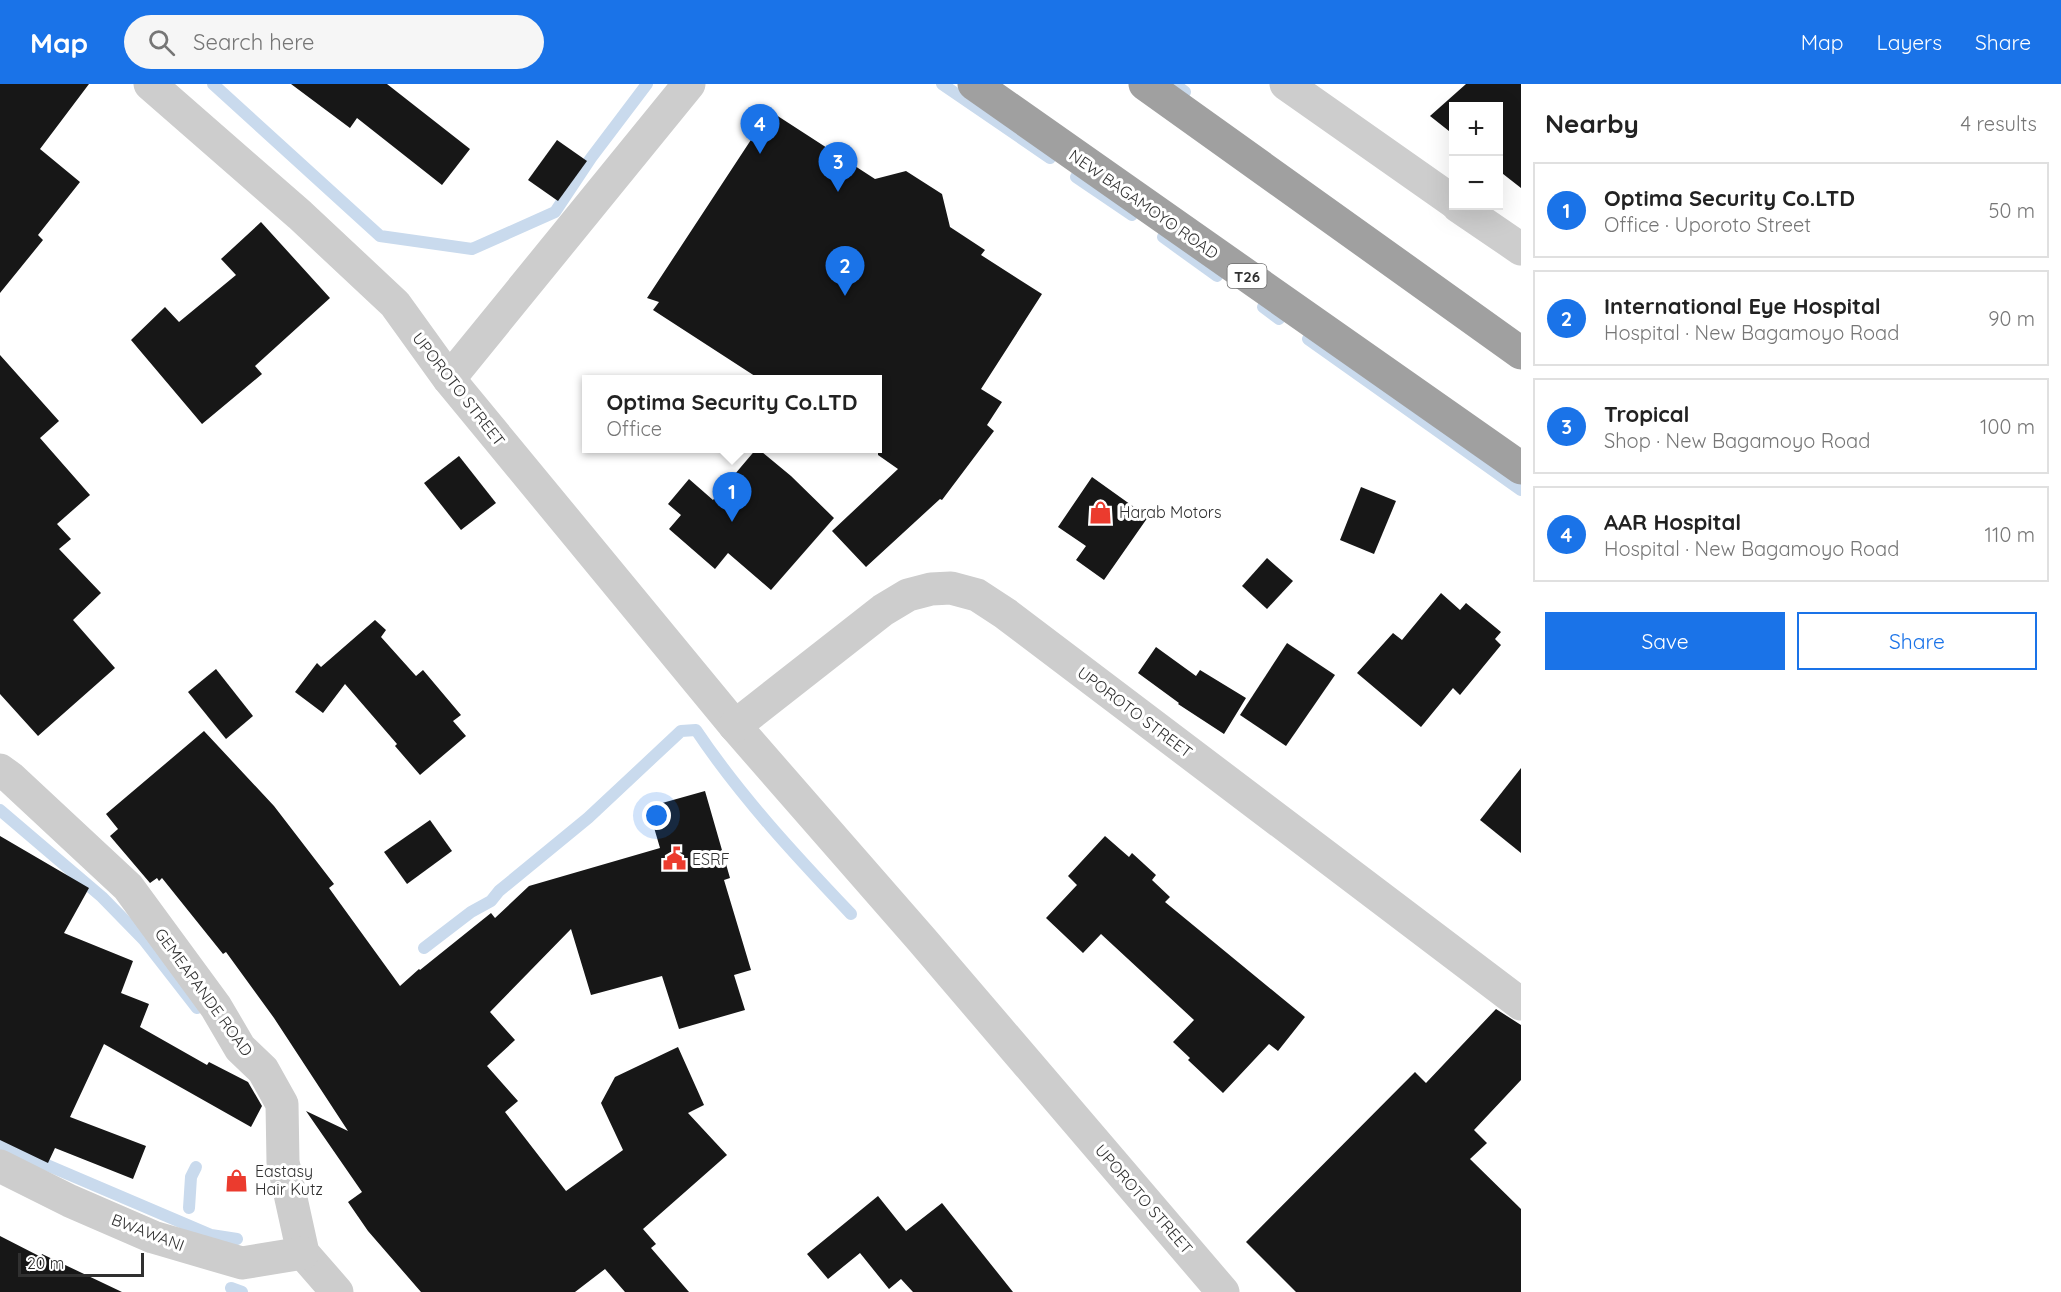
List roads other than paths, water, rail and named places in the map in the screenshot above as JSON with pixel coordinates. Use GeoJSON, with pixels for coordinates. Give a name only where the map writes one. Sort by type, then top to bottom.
{"type":"FeatureCollection","features":[{"type":"Feature","properties":{"kind":"highway","name":"NEW BAGAMOYO ROAD"},"geometry":{"type":"LineString","coordinates":[[974,84],[1521,468]]}},
{"type":"Feature","properties":{"kind":"highway"},"geometry":{"type":"LineString","coordinates":[[1145,84],[1521,353]]}},
{"type":"Feature","properties":{"kind":"street","name":"UPOROTO STREET"},"geometry":{"type":"LineString","coordinates":[[150,84],[300,215],[395,304],[449,379],[735,726],[930,949],[1223,1292]]}},
{"type":"Feature","properties":{"kind":"street"},"geometry":{"type":"LineString","coordinates":[[449,379],[688,84]]}},
{"type":"Feature","properties":{"kind":"street"},"geometry":{"type":"LineString","coordinates":[[1286,84],[1449,198]]}},
{"type":"Feature","properties":{"kind":"street"},"geometry":{"type":"LineString","coordinates":[[1464,210],[1521,249]]}},
{"type":"Feature","properties":{"kind":"street","name":"UPOROTO STREET"},"geometry":{"type":"LineString","coordinates":[[735,726],[884,610],[908,595],[932,589],[951,588],[977,595],[1016,621],[1521,1005]]}},
{"type":"Feature","properties":{"kind":"street","name":"GEMEAPANDE ROAD"},"geometry":{"type":"LineString","coordinates":[[0,770],[128,887],[216,1007],[240,1048],[263,1070],[282,1104],[283,1162],[303,1253],[337,1292]]}},
{"type":"Feature","properties":{"kind":"street","name":"BWAWANI"},"geometry":{"type":"LineString","coordinates":[[0,1166],[70,1201],[153,1237],[242,1263],[303,1253]]}},
{"type":"Feature","properties":{"kind":"waterway"},"geometry":{"type":"LineString","coordinates":[[213,84],[380,236],[472,249],[555,212],[591,158],[647,84]]}},
{"type":"Feature","properties":{"kind":"waterway"},"geometry":{"type":"LineString","coordinates":[[942,84],[1050,158]]}},
{"type":"Feature","properties":{"kind":"waterway"},"geometry":{"type":"LineString","coordinates":[[1175,84],[1185,92]]}},
{"type":"Feature","properties":{"kind":"waterway"},"geometry":{"type":"LineString","coordinates":[[1076,177],[1132,215]]}},
{"type":"Feature","properties":{"kind":"waterway"},"geometry":{"type":"LineString","coordinates":[[1163,237],[1217,276]]}},
{"type":"Feature","properties":{"kind":"waterway"},"geometry":{"type":"LineString","coordinates":[[1263,307],[1279,319]]}},
{"type":"Feature","properties":{"kind":"waterway"},"geometry":{"type":"LineString","coordinates":[[1308,339],[1521,490]]}},
{"type":"Feature","properties":{"kind":"waterway"},"geometry":{"type":"LineString","coordinates":[[424,948],[471,912],[491,901],[499,891],[588,818],[681,731],[696,730],[750,802],[851,914]]}},
{"type":"Feature","properties":{"kind":"waterway"},"geometry":{"type":"LineString","coordinates":[[0,810],[102,897],[144,940],[197,1008]]}},
{"type":"Feature","properties":{"kind":"waterway"},"geometry":{"type":"LineString","coordinates":[[0,1145],[211,1235],[237,1239]]}},
{"type":"Feature","properties":{"kind":"waterway"},"geometry":{"type":"LineString","coordinates":[[189,1208],[191,1177],[196,1167]]}},
{"type":"Feature","properties":{"kind":"waterway"},"geometry":{"type":"LineString","coordinates":[[231,1288],[242,1292]]}},
{"type":"Feature","properties":{"kind":"place","name":"AAR Hospital"},"geometry":{"type":"Point","coordinates":[760,154]}},
{"type":"Feature","properties":{"kind":"place","name":"Tropical"},"geometry":{"type":"Point","coordinates":[838,192]}},
{"type":"Feature","properties":{"kind":"place","name":"International Eye Hospital"},"geometry":{"type":"Point","coordinates":[845,296]}},
{"type":"Feature","properties":{"kind":"place","name":"Harab Motors"},"geometry":{"type":"Point","coordinates":[1101,512]}},
{"type":"Feature","properties":{"kind":"place","name":"Optima Security Co.LTD"},"geometry":{"type":"Point","coordinates":[732,522]}},
{"type":"Feature","properties":{"kind":"place","name":"ESRF"},"geometry":{"type":"Point","coordinates":[674,859]}},
{"type":"Feature","properties":{"kind":"place","name":"Eastasy Hair Kutz"},"geometry":{"type":"Point","coordinates":[237,1180]}}]}
